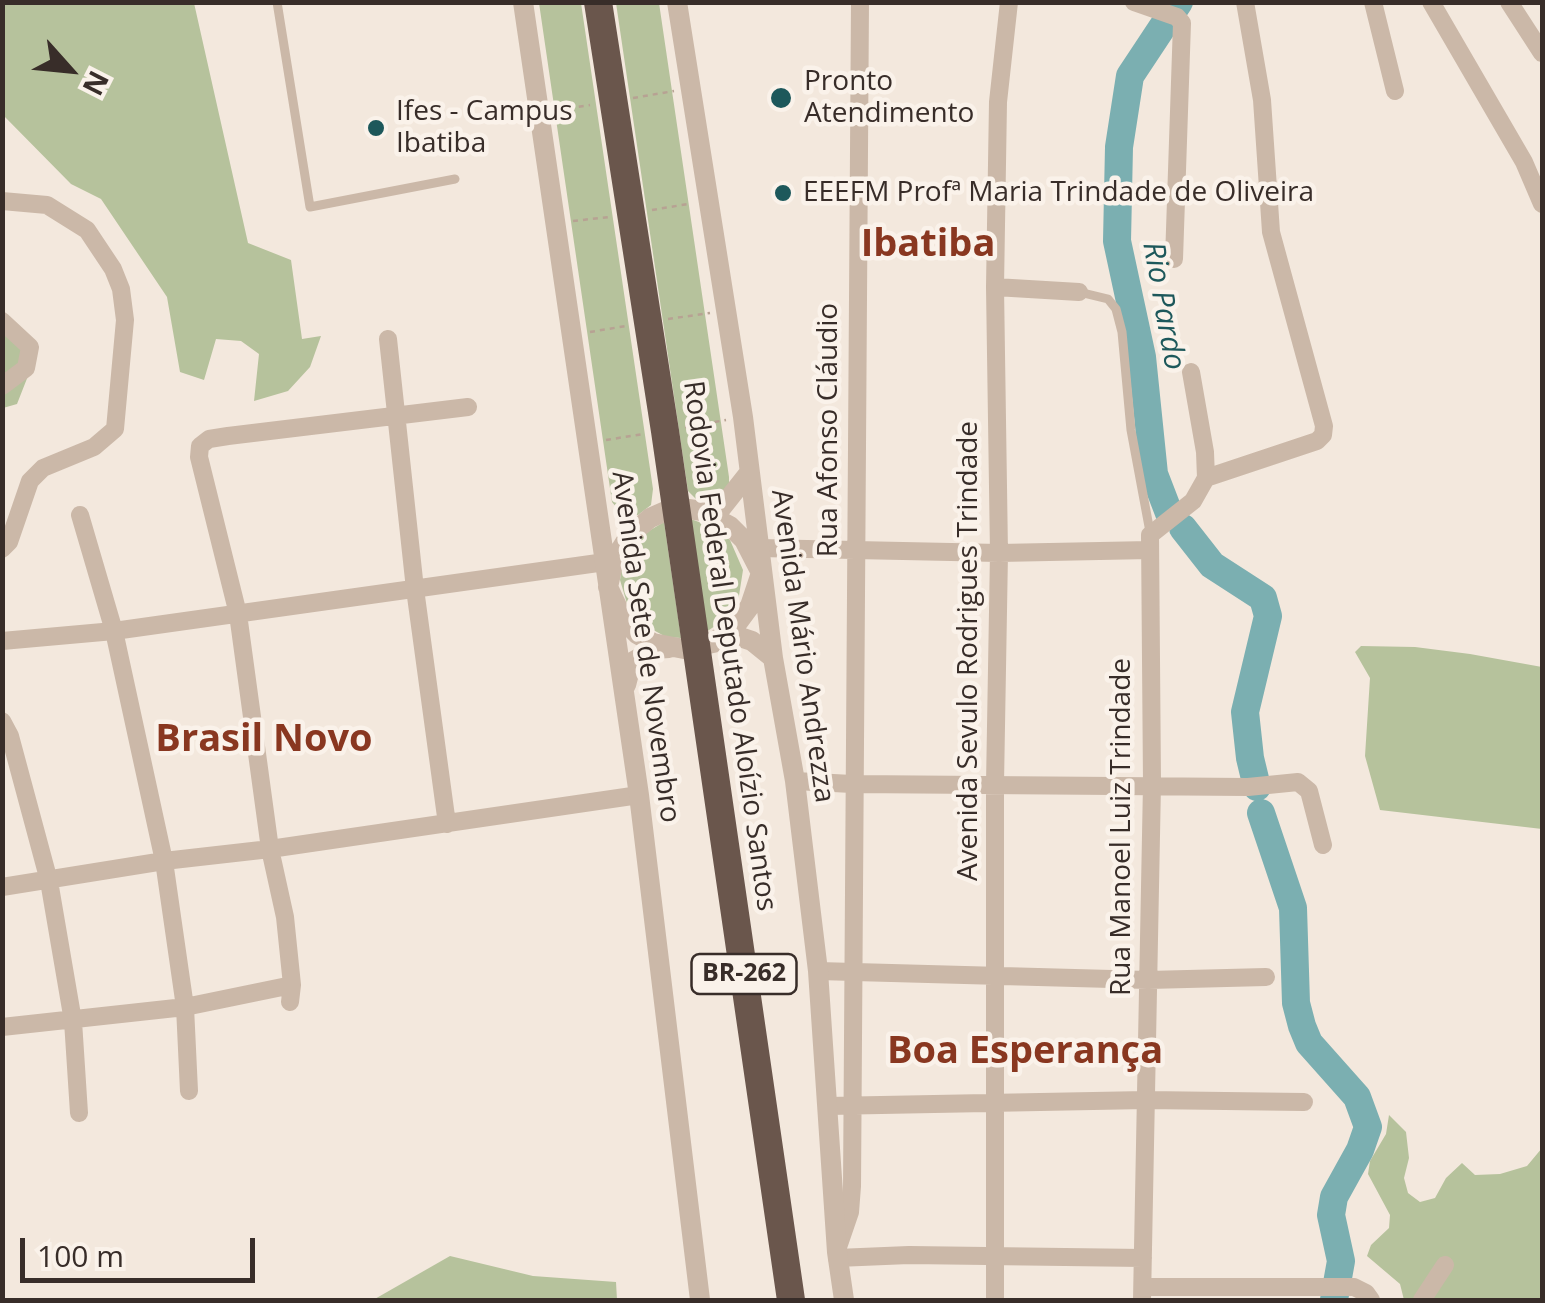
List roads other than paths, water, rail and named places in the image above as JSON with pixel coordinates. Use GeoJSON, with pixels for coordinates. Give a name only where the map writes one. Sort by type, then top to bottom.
{"type":"FeatureCollection","features":[{"type":"Feature","properties":{"kind":"highway","name":"Rodovia Federal Deputado Aloízio Santos"},"geometry":{"type":"LineString","coordinates":[[598,2],[675,507],[684,648],[791,1300]]}},
{"type":"Feature","properties":{"kind":"street","name":"Avenida Sete de Novembro"},"geometry":{"type":"LineString","coordinates":[[523,2],[639,795],[700,1300]]}},
{"type":"Feature","properties":{"kind":"street","name":"Avenida Mário Andrezza"},"geometry":{"type":"LineString","coordinates":[[676,2],[710,201],[760,573],[795,781],[818,971],[837,1255],[844,1300]]}},
{"type":"Feature","properties":{"kind":"street","name":"Rua Afonso Cláudio"},"geometry":{"type":"LineString","coordinates":[[837,1255],[850,1212],[852,1106],[860,2]]}},
{"type":"Feature","properties":{"kind":"street","name":"Avenida Sevulo Rodrigues Trindade"},"geometry":{"type":"LineString","coordinates":[[996,1300],[996,287],[998,102],[1009,2]]}},
{"type":"Feature","properties":{"kind":"street"},"geometry":{"type":"LineString","coordinates":[[1134,2],[1177,17],[1182,23],[1174,259]]}},
{"type":"Feature","properties":{"kind":"street"},"geometry":{"type":"LineString","coordinates":[[1206,478],[1317,441],[1324,426],[1271,232],[1264,117],[1246,2]]}},
{"type":"Feature","properties":{"kind":"street"},"geometry":{"type":"LineString","coordinates":[[1374,2],[1394,91]]}},
{"type":"Feature","properties":{"kind":"street"},"geometry":{"type":"LineString","coordinates":[[1431,2],[1524,162],[1542,204]]}},
{"type":"Feature","properties":{"kind":"street"},"geometry":{"type":"LineString","coordinates":[[1509,2],[1542,53]]}},
{"type":"Feature","properties":{"kind":"street"},"geometry":{"type":"LineString","coordinates":[[2,201],[47,205],[87,230],[112,270],[125,320],[118,420],[106,440],[43,468],[30,481],[9,542],[2,548]]}},
{"type":"Feature","properties":{"kind":"street"},"geometry":{"type":"LineString","coordinates":[[996,287],[1079,292]]}},
{"type":"Feature","properties":{"kind":"street"},"geometry":{"type":"LineString","coordinates":[[2,321],[30,347],[26,368],[2,386]]}},
{"type":"Feature","properties":{"kind":"street"},"geometry":{"type":"LineString","coordinates":[[388,339],[415,589],[447,824]]}},
{"type":"Feature","properties":{"kind":"street"},"geometry":{"type":"LineString","coordinates":[[759,548],[999,553],[1158,533],[1194,501],[1206,478],[1191,372]]}},
{"type":"Feature","properties":{"kind":"street"},"geometry":{"type":"LineString","coordinates":[[2,1027],[291,994],[285,917],[270,849],[238,614],[199,457],[200,446],[209,439],[468,407]]}},
{"type":"Feature","properties":{"kind":"street"},"geometry":{"type":"LineString","coordinates":[[715,516],[749,472]]}},
{"type":"Feature","properties":{"kind":"street"},"geometry":{"type":"LineString","coordinates":[[624,697],[632,662],[654,649],[684,648],[713,643],[728,633],[750,606],[760,573],[744,540],[715,516],[675,507],[639,526],[614,560],[608,588],[624,621],[637,634],[653,644],[684,648]]}},
{"type":"Feature","properties":{"kind":"street"},"geometry":{"type":"LineString","coordinates":[[598,510],[639,526]]}},
{"type":"Feature","properties":{"kind":"street"},"geometry":{"type":"LineString","coordinates":[[80,515],[114,631],[164,861],[186,1007],[189,1091]]}},
{"type":"Feature","properties":{"kind":"street","name":"Rua Manoel Luiz Trindade"},"geometry":{"type":"LineString","coordinates":[[1142,1294],[1158,533]]}},
{"type":"Feature","properties":{"kind":"street"},"geometry":{"type":"LineString","coordinates":[[2,641],[114,631],[605,562]]}},
{"type":"Feature","properties":{"kind":"street"},"geometry":{"type":"LineString","coordinates":[[728,633],[752,641],[773,658]]}},
{"type":"Feature","properties":{"kind":"street"},"geometry":{"type":"LineString","coordinates":[[2,721],[10,736],[49,880],[72,1021],[79,1113]]}},
{"type":"Feature","properties":{"kind":"street"},"geometry":{"type":"LineString","coordinates":[[795,781],[1262,786],[1298,782],[1306,786],[1323,845]]}},
{"type":"Feature","properties":{"kind":"street"},"geometry":{"type":"LineString","coordinates":[[2,888],[164,861],[639,795]]}},
{"type":"Feature","properties":{"kind":"street"},"geometry":{"type":"LineString","coordinates":[[818,971],[1148,980],[1266,977]]}},
{"type":"Feature","properties":{"kind":"street"},"geometry":{"type":"LineString","coordinates":[[828,1106],[1146,1100],[1304,1102]]}},
{"type":"Feature","properties":{"kind":"street"},"geometry":{"type":"LineString","coordinates":[[837,1255],[1143,1258]]}},
{"type":"Feature","properties":{"kind":"street"},"geometry":{"type":"LineString","coordinates":[[1422,1300],[1446,1265]]}},
{"type":"Feature","properties":{"kind":"street"},"geometry":{"type":"LineString","coordinates":[[1142,1294],[1336,1287],[1366,1293],[1371,1300]]}},
{"type":"Feature","properties":{"kind":"lane"},"geometry":{"type":"LineString","coordinates":[[277,2],[310,206],[455,179]]}},
{"type":"Feature","properties":{"kind":"lane"},"geometry":{"type":"LineString","coordinates":[[1079,292],[1108,299],[1116,308],[1122,332],[1129,414],[1158,533]]}},
{"type":"Feature","properties":{"kind":"waterway","name":"Rio Pardo"},"geometry":{"type":"LineString","coordinates":[[1169,513],[1154,474],[1142,357],[1117,241],[1119,147],[1130,76],[1179,2]]}},
{"type":"Feature","properties":{"kind":"waterway","name":"Rio Pardo"},"geometry":{"type":"LineString","coordinates":[[1183,528],[1212,565],[1263,598],[1268,616],[1245,712],[1257,787]]}},
{"type":"Feature","properties":{"kind":"waterway","name":"Rio Pardo"},"geometry":{"type":"LineString","coordinates":[[1261,813],[1293,908],[1296,1003],[1302,1026],[1309,1043],[1357,1097],[1368,1127],[1334,1197],[1331,1215],[1341,1261],[1334,1300]]}},
{"type":"Feature","properties":{"kind":"place","name":"Pronto Atendimento"},"geometry":{"type":"Point","coordinates":[781,98]}},
{"type":"Feature","properties":{"kind":"place","name":"Ifes - Campus Ibatiba"},"geometry":{"type":"Point","coordinates":[376,128]}},
{"type":"Feature","properties":{"kind":"place","name":"EEEFM Profª Maria Trindade de Oliveira"},"geometry":{"type":"Point","coordinates":[783,193]}},
{"type":"Feature","properties":{"kind":"district","name":"Ibatiba"},"geometry":{"type":"Point","coordinates":[928,245]}},
{"type":"Feature","properties":{"kind":"district","name":"Brasil Novo"},"geometry":{"type":"Point","coordinates":[264,740]}},
{"type":"Feature","properties":{"kind":"district","name":"Boa Esperança"},"geometry":{"type":"Point","coordinates":[1025,1052]}}]}
